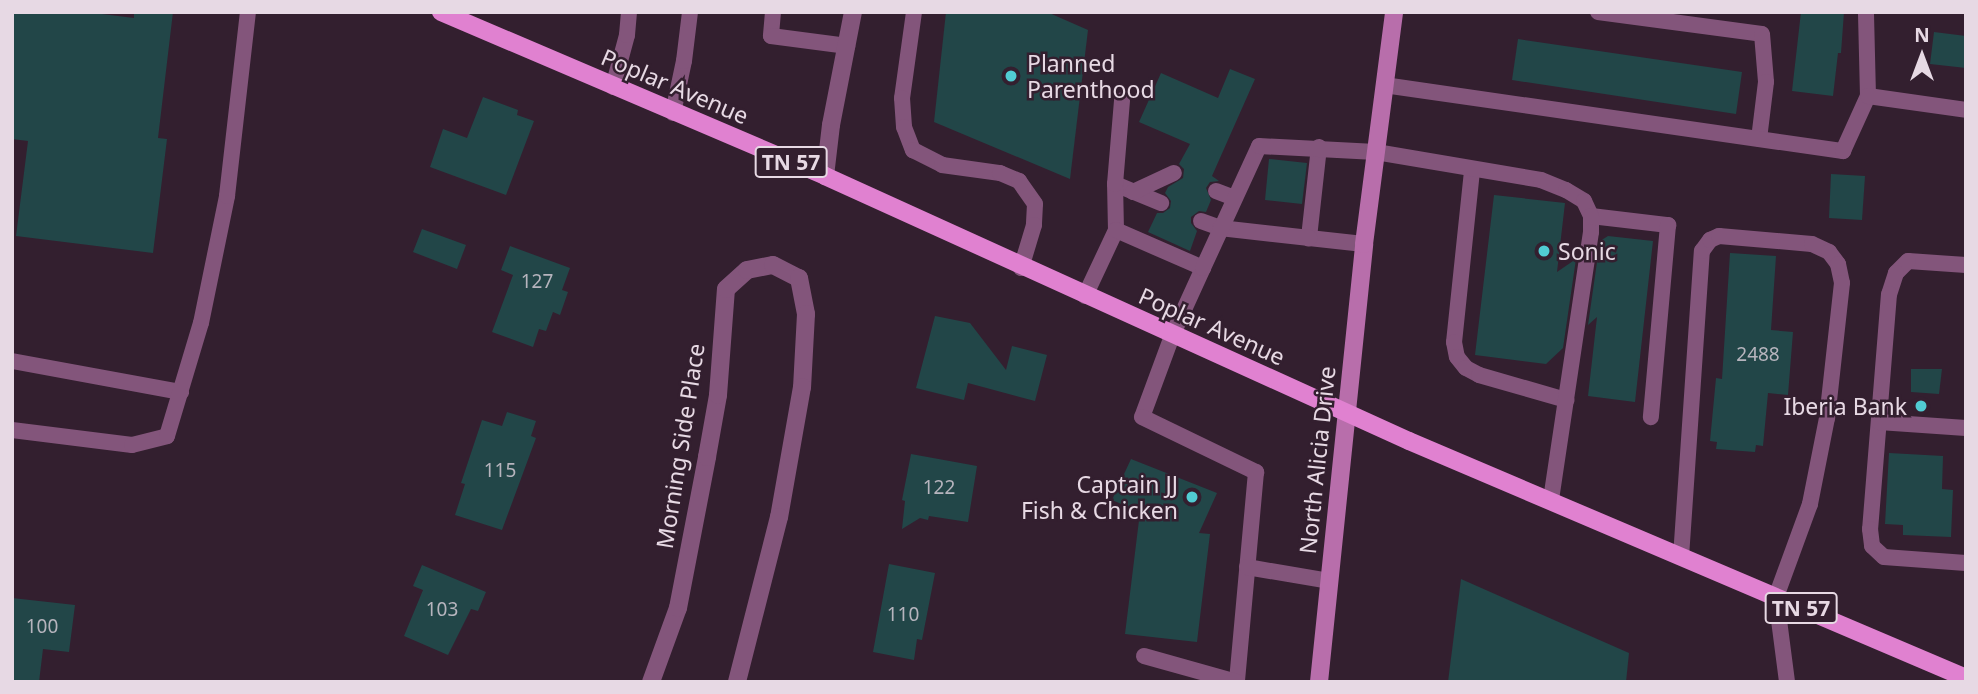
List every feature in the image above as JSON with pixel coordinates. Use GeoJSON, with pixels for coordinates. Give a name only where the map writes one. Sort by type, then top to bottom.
{"type":"FeatureCollection","features":[{"type":"Feature","properties":{"kind":"main road","name":"Poplar Avenue"},"geometry":{"type":"LineString","coordinates":[[441,12],[825,176],[1021,268],[1347,413],[1966,678]]}},
{"type":"Feature","properties":{"kind":"main road","name":"North Alicia Drive"},"geometry":{"type":"LineString","coordinates":[[1319,682],[1364,244],[1394,12]]}},
{"type":"Feature","properties":{"kind":"street"},"geometry":{"type":"LineString","coordinates":[[825,176],[831,125],[853,12]]}},
{"type":"Feature","properties":{"kind":"street","name":"Morning Side Place"},"geometry":{"type":"LineString","coordinates":[[651,682],[678,608],[716,408],[726,289],[747,270],[773,265],[799,278],[806,314],[802,387],[779,517],[737,682]]}},
{"type":"Feature","properties":{"kind":"lane"},"geometry":{"type":"LineString","coordinates":[[12,430],[132,445],[167,436],[201,323],[227,196],[247,12]]}},
{"type":"Feature","properties":{"kind":"lane"},"geometry":{"type":"LineString","coordinates":[[613,87],[627,36],[629,12]]}},
{"type":"Feature","properties":{"kind":"lane"},"geometry":{"type":"LineString","coordinates":[[673,113],[684,61],[690,12]]}},
{"type":"Feature","properties":{"kind":"lane"},"geometry":{"type":"LineString","coordinates":[[773,12],[771,37],[848,46]]}},
{"type":"Feature","properties":{"kind":"lane"},"geometry":{"type":"LineString","coordinates":[[914,12],[902,98],[904,127],[913,150],[942,165],[1000,173],[1019,181],[1035,204],[1034,225],[1021,268]]}},
{"type":"Feature","properties":{"kind":"lane"},"geometry":{"type":"LineString","coordinates":[[1598,12],[1762,34],[1766,82],[1759,139]]}},
{"type":"Feature","properties":{"kind":"lane"},"geometry":{"type":"LineString","coordinates":[[1384,86],[1843,151],[1868,96],[1866,12]]}},
{"type":"Feature","properties":{"kind":"lane"},"geometry":{"type":"LineString","coordinates":[[1868,96],[1966,110]]}},
{"type":"Feature","properties":{"kind":"lane"},"geometry":{"type":"LineString","coordinates":[[1085,296],[1116,230],[1115,184],[1122,100]]}},
{"type":"Feature","properties":{"kind":"lane"},"geometry":{"type":"LineString","coordinates":[[1144,656],[1237,682],[1256,472],[1142,417],[1172,335],[1259,146],[1376,152],[1472,171],[1541,180],[1584,201],[1591,216],[1551,501]]}},
{"type":"Feature","properties":{"kind":"lane"},"geometry":{"type":"LineString","coordinates":[[1309,238],[1319,147]]}},
{"type":"Feature","properties":{"kind":"lane"},"geometry":{"type":"LineString","coordinates":[[1472,171],[1454,333],[1457,358],[1479,375],[1566,400]]}},
{"type":"Feature","properties":{"kind":"lane"},"geometry":{"type":"LineString","coordinates":[[1133,192],[1174,173]]}},
{"type":"Feature","properties":{"kind":"lane"},"geometry":{"type":"LineString","coordinates":[[1115,184],[1161,203]]}},
{"type":"Feature","properties":{"kind":"lane"},"geometry":{"type":"LineString","coordinates":[[1216,191],[1234,198]]}},
{"type":"Feature","properties":{"kind":"lane"},"geometry":{"type":"LineString","coordinates":[[1591,216],[1668,225],[1651,417]]}},
{"type":"Feature","properties":{"kind":"lane"},"geometry":{"type":"LineString","coordinates":[[1201,221],[1220,228],[1364,244]]}},
{"type":"Feature","properties":{"kind":"lane"},"geometry":{"type":"LineString","coordinates":[[1116,230],[1203,268]]}},
{"type":"Feature","properties":{"kind":"lane"},"geometry":{"type":"LineString","coordinates":[[1681,557],[1702,251],[1710,240],[1719,236],[1812,244],[1829,252],[1839,264],[1842,284],[1827,418],[1810,505],[1776,597],[1787,682]]}},
{"type":"Feature","properties":{"kind":"lane"},"geometry":{"type":"LineString","coordinates":[[1966,265],[1908,261],[1896,273],[1889,294],[1870,530],[1872,546],[1884,556],[1966,563]]}},
{"type":"Feature","properties":{"kind":"lane"},"geometry":{"type":"LineString","coordinates":[[12,361],[181,392]]}},
{"type":"Feature","properties":{"kind":"lane"},"geometry":{"type":"LineString","coordinates":[[1879,422],[1966,428]]}},
{"type":"Feature","properties":{"kind":"lane"},"geometry":{"type":"LineString","coordinates":[[1247,567],[1329,581]]}},
{"type":"Feature","properties":{"kind":"building"},"geometry":{"type":"Polygon","coordinates":[[[12,12],[86,12],[134,18],[134,12],[173,12],[158,138],[167,139],[153,253],[16,236],[28,141],[12,139],[12,12]]]}},
{"type":"Feature","properties":{"kind":"building","name":"Planned Parenthood"},"geometry":{"type":"Polygon","coordinates":[[[946,12],[1047,12],[1088,30],[1070,179],[934,122],[946,12]]]}},
{"type":"Feature","properties":{"kind":"building"},"geometry":{"type":"Polygon","coordinates":[[[1801,12],[1844,12],[1841,53],[1838,53],[1833,96],[1792,91],[1801,12]]]}},
{"type":"Feature","properties":{"kind":"building"},"geometry":{"type":"Polygon","coordinates":[[[1934,32],[1966,36],[1966,68],[1930,64],[1934,32]]]}},
{"type":"Feature","properties":{"kind":"building"},"geometry":{"type":"Polygon","coordinates":[[[1518,39],[1742,72],[1736,114],[1512,80],[1518,39]]]}},
{"type":"Feature","properties":{"kind":"building"},"geometry":{"type":"Polygon","coordinates":[[[1230,69],[1255,79],[1212,176],[1219,181],[1210,182],[1206,188],[1211,200],[1206,212],[1199,211],[1191,217],[1191,223],[1197,231],[1190,251],[1148,232],[1157,213],[1163,213],[1170,208],[1171,201],[1165,193],[1168,187],[1183,178],[1184,169],[1179,164],[1190,144],[1139,122],[1161,73],[1218,98],[1230,69]]]}},
{"type":"Feature","properties":{"kind":"building"},"geometry":{"type":"Polygon","coordinates":[[[483,97],[518,110],[517,115],[534,121],[506,195],[430,167],[443,129],[467,138],[483,97]]]}},
{"type":"Feature","properties":{"kind":"building"},"geometry":{"type":"Polygon","coordinates":[[[1269,159],[1307,163],[1302,204],[1265,200],[1269,159]]]}},
{"type":"Feature","properties":{"kind":"building"},"geometry":{"type":"Polygon","coordinates":[[[1831,174],[1865,176],[1862,220],[1829,218],[1831,174]]]}},
{"type":"Feature","properties":{"kind":"building"},"geometry":{"type":"Polygon","coordinates":[[[1494,195],[1565,203],[1557,272],[1576,259],[1563,348],[1546,364],[1475,355],[1494,195]]]}},
{"type":"Feature","properties":{"kind":"building"},"geometry":{"type":"Polygon","coordinates":[[[422,229],[466,245],[457,269],[413,252],[422,229]]]}},
{"type":"Feature","properties":{"kind":"building"},"geometry":{"type":"Polygon","coordinates":[[[1608,236],[1653,241],[1635,402],[1588,396],[1597,317],[1588,325],[1600,241],[1608,236]]]}},
{"type":"Feature","properties":{"kind":"building"},"geometry":{"type":"Polygon","coordinates":[[[510,246],[570,268],[562,290],[568,292],[560,315],[553,312],[546,331],[539,329],[533,347],[492,332],[513,275],[501,270],[510,246]]]}},
{"type":"Feature","properties":{"kind":"building"},"geometry":{"type":"Polygon","coordinates":[[[1730,253],[1776,256],[1771,330],[1793,332],[1788,395],[1768,393],[1763,446],[1756,445],[1755,452],[1716,449],[1717,442],[1710,441],[1716,378],[1722,379],[1730,253]]]}},
{"type":"Feature","properties":{"kind":"building"},"geometry":{"type":"Polygon","coordinates":[[[935,316],[970,323],[1006,370],[1012,346],[1047,355],[1035,401],[968,383],[964,400],[916,388],[935,316]]]}},
{"type":"Feature","properties":{"kind":"building"},"geometry":{"type":"Polygon","coordinates":[[[1911,369],[1942,369],[1939,394],[1911,392],[1911,369]]]}},
{"type":"Feature","properties":{"kind":"building"},"geometry":{"type":"Polygon","coordinates":[[[507,412],[536,421],[531,436],[536,438],[502,530],[455,515],[465,484],[461,483],[482,420],[502,426],[507,412]]]}},
{"type":"Feature","properties":{"kind":"building"},"geometry":{"type":"Polygon","coordinates":[[[1889,453],[1943,456],[1942,489],[1953,490],[1951,537],[1903,535],[1903,525],[1885,524],[1889,453]]]}},
{"type":"Feature","properties":{"kind":"building"},"geometry":{"type":"Polygon","coordinates":[[[911,454],[977,466],[968,522],[929,516],[928,520],[920,518],[902,529],[905,501],[902,500],[911,454]]]}},
{"type":"Feature","properties":{"kind":"building"},"geometry":{"type":"Polygon","coordinates":[[[1131,459],[1217,493],[1199,533],[1210,534],[1197,642],[1125,634],[1140,512],[1112,500],[1131,459]]]}},
{"type":"Feature","properties":{"kind":"building"},"geometry":{"type":"Polygon","coordinates":[[[889,564],[935,573],[922,640],[917,639],[914,660],[873,652],[889,564]]]}},
{"type":"Feature","properties":{"kind":"building"},"geometry":{"type":"Polygon","coordinates":[[[422,565],[486,592],[478,611],[471,609],[448,655],[404,636],[423,590],[413,586],[422,565]]]}},
{"type":"Feature","properties":{"kind":"building"},"geometry":{"type":"Polygon","coordinates":[[[1461,579],[1629,653],[1626,682],[1448,682],[1461,579]]]}},
{"type":"Feature","properties":{"kind":"building"},"geometry":{"type":"Polygon","coordinates":[[[12,598],[75,605],[69,652],[43,649],[39,682],[12,682],[12,598]]]}},
{"type":"Feature","properties":{"kind":"place","name":"Planned Parenthood"},"geometry":{"type":"Point","coordinates":[1011,76]}},
{"type":"Feature","properties":{"kind":"place","name":"Sonic"},"geometry":{"type":"Point","coordinates":[1544,251]}},
{"type":"Feature","properties":{"kind":"place","name":"Iberia Bank"},"geometry":{"type":"Point","coordinates":[1921,406]}},
{"type":"Feature","properties":{"kind":"place","name":"Captain JJ Fish & Chicken"},"geometry":{"type":"Point","coordinates":[1192,497]}}]}
